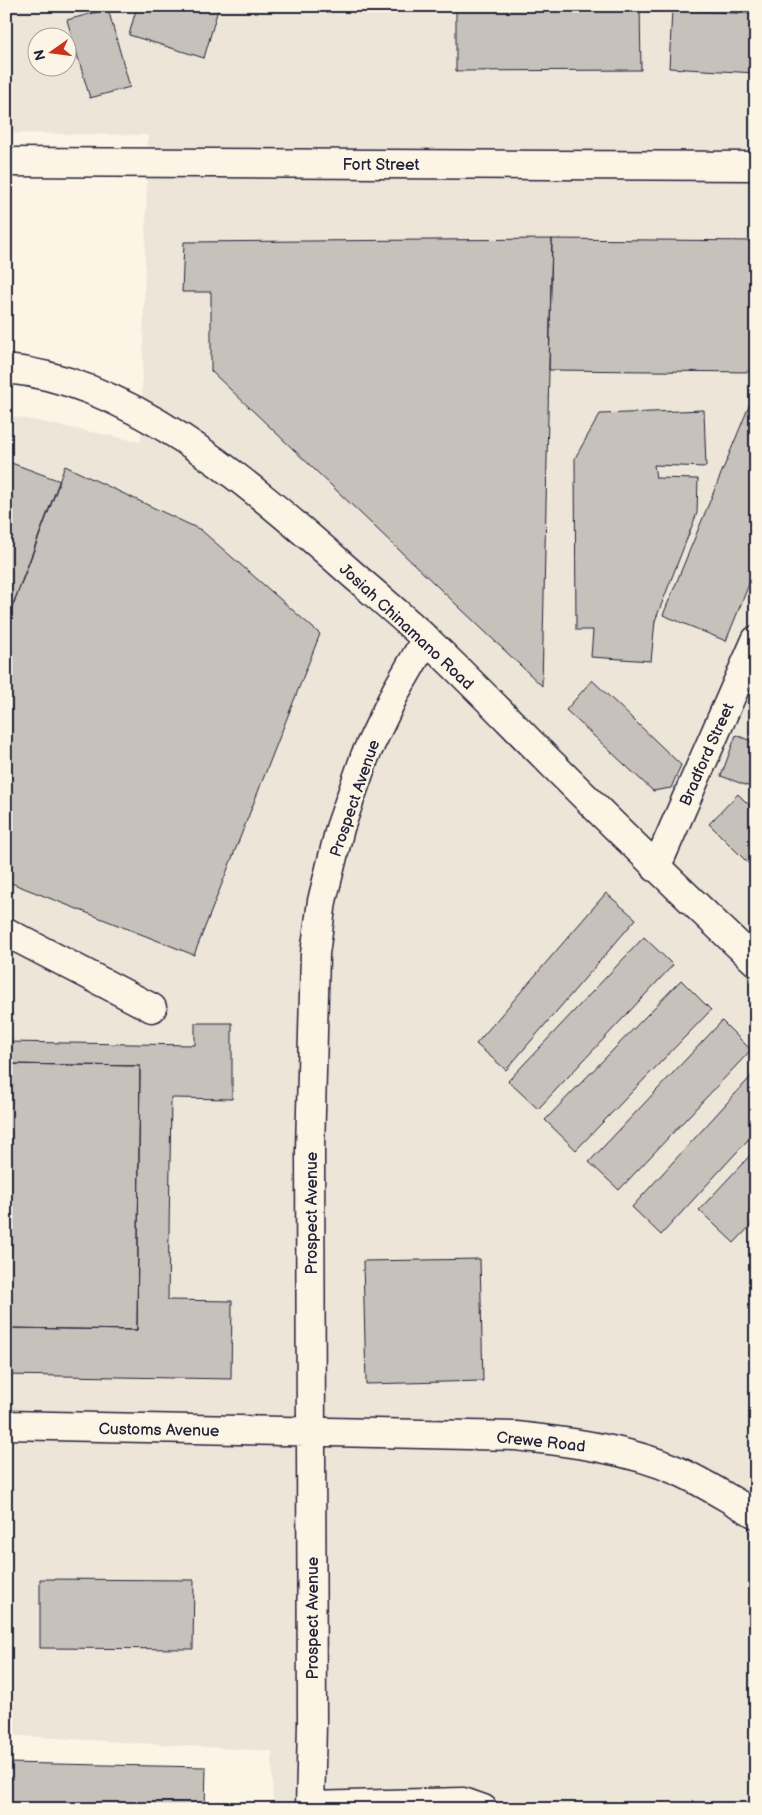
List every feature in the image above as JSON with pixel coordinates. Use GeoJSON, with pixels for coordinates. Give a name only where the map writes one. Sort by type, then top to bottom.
{"type":"FeatureCollection","features":[{"type":"Feature","properties":{"kind":"street","name":"Fort Street"},"geometry":{"type":"LineString","coordinates":[[6,162],[756,166]]}},
{"type":"Feature","properties":{"kind":"street","name":"Josiah Chinamano Road"},"geometry":{"type":"LineString","coordinates":[[6,369],[54,376],[101,393],[140,412],[213,461],[278,510],[426,639],[656,868],[756,962]]}},
{"type":"Feature","properties":{"kind":"street","name":"Prospect Avenue"},"geometry":{"type":"LineString","coordinates":[[310,1808],[312,1016],[315,954],[322,901],[340,828],[365,756],[396,691],[426,639]]}},
{"type":"Feature","properties":{"kind":"street","name":"Bradford Street"},"geometry":{"type":"LineString","coordinates":[[656,868],[756,640]]}},
{"type":"Feature","properties":{"kind":"street"},"geometry":{"type":"LineString","coordinates":[[6,932],[152,1008]]}},
{"type":"Feature","properties":{"kind":"street","name":"Customs Avenue"},"geometry":{"type":"LineString","coordinates":[[6,1425],[311,1432]]}},
{"type":"Feature","properties":{"kind":"street","name":"Crewe Road"},"geometry":{"type":"LineString","coordinates":[[311,1432],[516,1436],[562,1441],[632,1456],[678,1471],[756,1514]]}},
{"type":"Feature","properties":{"kind":"street"},"geometry":{"type":"LineString","coordinates":[[310,1808],[462,1802],[483,1809]]}},
{"type":"Feature","properties":{"kind":"shaded area"},"geometry":{"type":"Polygon","coordinates":[[[6,6],[756,6],[756,1809],[273,1809],[272,1751],[6,1735],[6,415],[141,442],[148,135],[6,133],[6,6]]]}},
{"type":"Feature","properties":{"kind":"building"},"geometry":{"type":"Polygon","coordinates":[[[137,6],[219,6],[204,58],[129,35],[137,6]]]}},
{"type":"Feature","properties":{"kind":"building"},"geometry":{"type":"Polygon","coordinates":[[[456,6],[640,6],[641,70],[456,71],[456,6]]]}},
{"type":"Feature","properties":{"kind":"building"},"geometry":{"type":"Polygon","coordinates":[[[108,9],[130,87],[90,98],[78,57],[78,28],[69,28],[67,20],[108,9]]]}},
{"type":"Feature","properties":{"kind":"building"},"geometry":{"type":"Polygon","coordinates":[[[672,10],[756,14],[756,73],[669,68],[672,10]]]}},
{"type":"Feature","properties":{"kind":"building"},"geometry":{"type":"Polygon","coordinates":[[[552,239],[756,241],[755,372],[549,370],[552,239]]]}},
{"type":"Feature","properties":{"kind":"building"},"geometry":{"type":"Polygon","coordinates":[[[552,239],[542,686],[211,371],[211,292],[182,292],[184,242],[552,239]]]}},
{"type":"Feature","properties":{"kind":"building"},"geometry":{"type":"Polygon","coordinates":[[[756,389],[756,567],[726,641],[663,615],[756,389]]]}},
{"type":"Feature","properties":{"kind":"building"},"geometry":{"type":"Polygon","coordinates":[[[704,410],[706,467],[654,465],[656,478],[698,479],[697,513],[655,621],[651,661],[591,657],[593,630],[576,630],[575,458],[600,414],[704,410]]]}},
{"type":"Feature","properties":{"kind":"building"},"geometry":{"type":"Polygon","coordinates":[[[6,461],[60,481],[14,603],[6,600],[6,461]]]}},
{"type":"Feature","properties":{"kind":"building"},"geometry":{"type":"Polygon","coordinates":[[[65,466],[201,530],[320,634],[194,955],[6,881],[6,623],[65,466]]]}},
{"type":"Feature","properties":{"kind":"building"},"geometry":{"type":"Polygon","coordinates":[[[592,680],[681,765],[671,788],[653,791],[566,710],[592,680]]]}},
{"type":"Feature","properties":{"kind":"building"},"geometry":{"type":"Polygon","coordinates":[[[736,735],[756,743],[756,789],[721,776],[736,735]]]}},
{"type":"Feature","properties":{"kind":"building"},"geometry":{"type":"Polygon","coordinates":[[[738,794],[756,812],[756,871],[709,824],[738,794]]]}},
{"type":"Feature","properties":{"kind":"building"},"geometry":{"type":"Polygon","coordinates":[[[606,893],[636,919],[506,1070],[476,1044],[606,893]]]}},
{"type":"Feature","properties":{"kind":"building"},"geometry":{"type":"Polygon","coordinates":[[[644,937],[673,965],[538,1109],[508,1081],[644,937]]]}},
{"type":"Feature","properties":{"kind":"building"},"geometry":{"type":"Polygon","coordinates":[[[681,980],[711,1010],[576,1150],[545,1120],[681,980]]]}},
{"type":"Feature","properties":{"kind":"building"},"geometry":{"type":"Polygon","coordinates":[[[722,1021],[751,1050],[619,1190],[589,1162],[722,1021]]]}},
{"type":"Feature","properties":{"kind":"building"},"geometry":{"type":"Polygon","coordinates":[[[195,1023],[232,1023],[232,1099],[171,1098],[168,1300],[232,1301],[231,1379],[6,1375],[6,1328],[137,1330],[140,1066],[6,1064],[6,1042],[195,1045],[195,1023]]]}},
{"type":"Feature","properties":{"kind":"building"},"geometry":{"type":"Polygon","coordinates":[[[6,1064],[140,1066],[137,1330],[6,1328],[6,1064]]]}},
{"type":"Feature","properties":{"kind":"building"},"geometry":{"type":"Polygon","coordinates":[[[756,1071],[756,1131],[661,1235],[632,1207],[756,1071]]]}},
{"type":"Feature","properties":{"kind":"building"},"geometry":{"type":"Polygon","coordinates":[[[756,1149],[756,1220],[734,1243],[699,1210],[756,1149]]]}},
{"type":"Feature","properties":{"kind":"building"},"geometry":{"type":"Polygon","coordinates":[[[480,1259],[483,1381],[366,1384],[363,1261],[480,1259]]]}},
{"type":"Feature","properties":{"kind":"building"},"geometry":{"type":"Polygon","coordinates":[[[40,1579],[194,1580],[193,1649],[40,1648],[40,1579]]]}},
{"type":"Feature","properties":{"kind":"building"},"geometry":{"type":"Polygon","coordinates":[[[6,1763],[206,1767],[205,1809],[6,1809],[6,1763]]]}}]}
